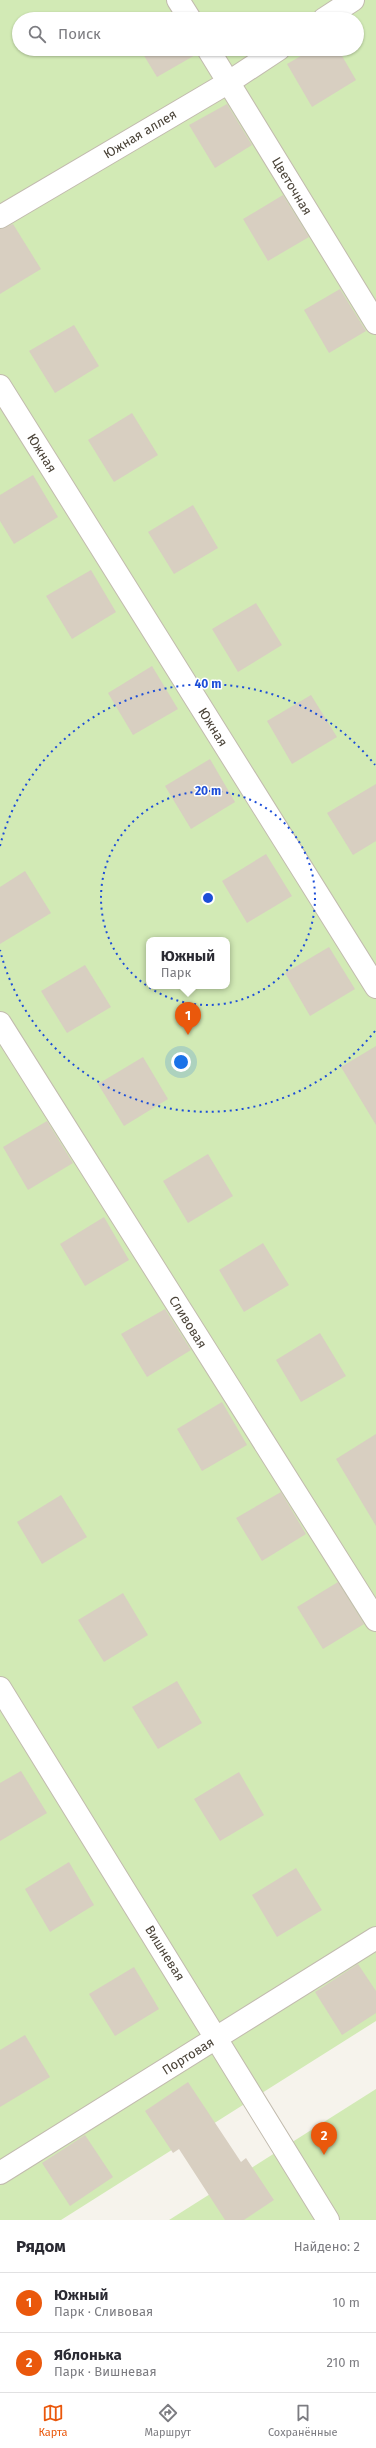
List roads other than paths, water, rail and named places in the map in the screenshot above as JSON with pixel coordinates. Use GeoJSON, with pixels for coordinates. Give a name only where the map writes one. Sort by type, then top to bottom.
{"type":"FeatureCollection","features":[{"type":"Feature","properties":{"kind":"street"},"geometry":{"type":"LineString","coordinates":[[178,0],[186,12]]}},
{"type":"Feature","properties":{"kind":"street"},"geometry":{"type":"LineString","coordinates":[[335,12],[353,0]]}},
{"type":"Feature","properties":{"kind":"street","name":"Цветочная"},"geometry":{"type":"LineString","coordinates":[[212,56],[376,323]]}},
{"type":"Feature","properties":{"kind":"street","name":"Южная аллея"},"geometry":{"type":"LineString","coordinates":[[0,217],[229,82],[268,56]]}},
{"type":"Feature","properties":{"kind":"street","name":"Южная"},"geometry":{"type":"LineString","coordinates":[[0,386],[376,987]]}},
{"type":"Feature","properties":{"kind":"street","name":"Сливовая"},"geometry":{"type":"LineString","coordinates":[[0,1023],[376,1620]]}},
{"type":"Feature","properties":{"kind":"street","name":"Вишневая"},"geometry":{"type":"LineString","coordinates":[[0,1688],[218,2038],[328,2220]]}},
{"type":"Feature","properties":{"kind":"street","name":"Портовая"},"geometry":{"type":"LineString","coordinates":[[0,2173],[376,1938]]}},
{"type":"Feature","properties":{"kind":"place","name":"Южный"},"geometry":{"type":"Point","coordinates":[188,1035]}},
{"type":"Feature","properties":{"kind":"place","name":"Яблонька"},"geometry":{"type":"Point","coordinates":[324,2155]}}]}
